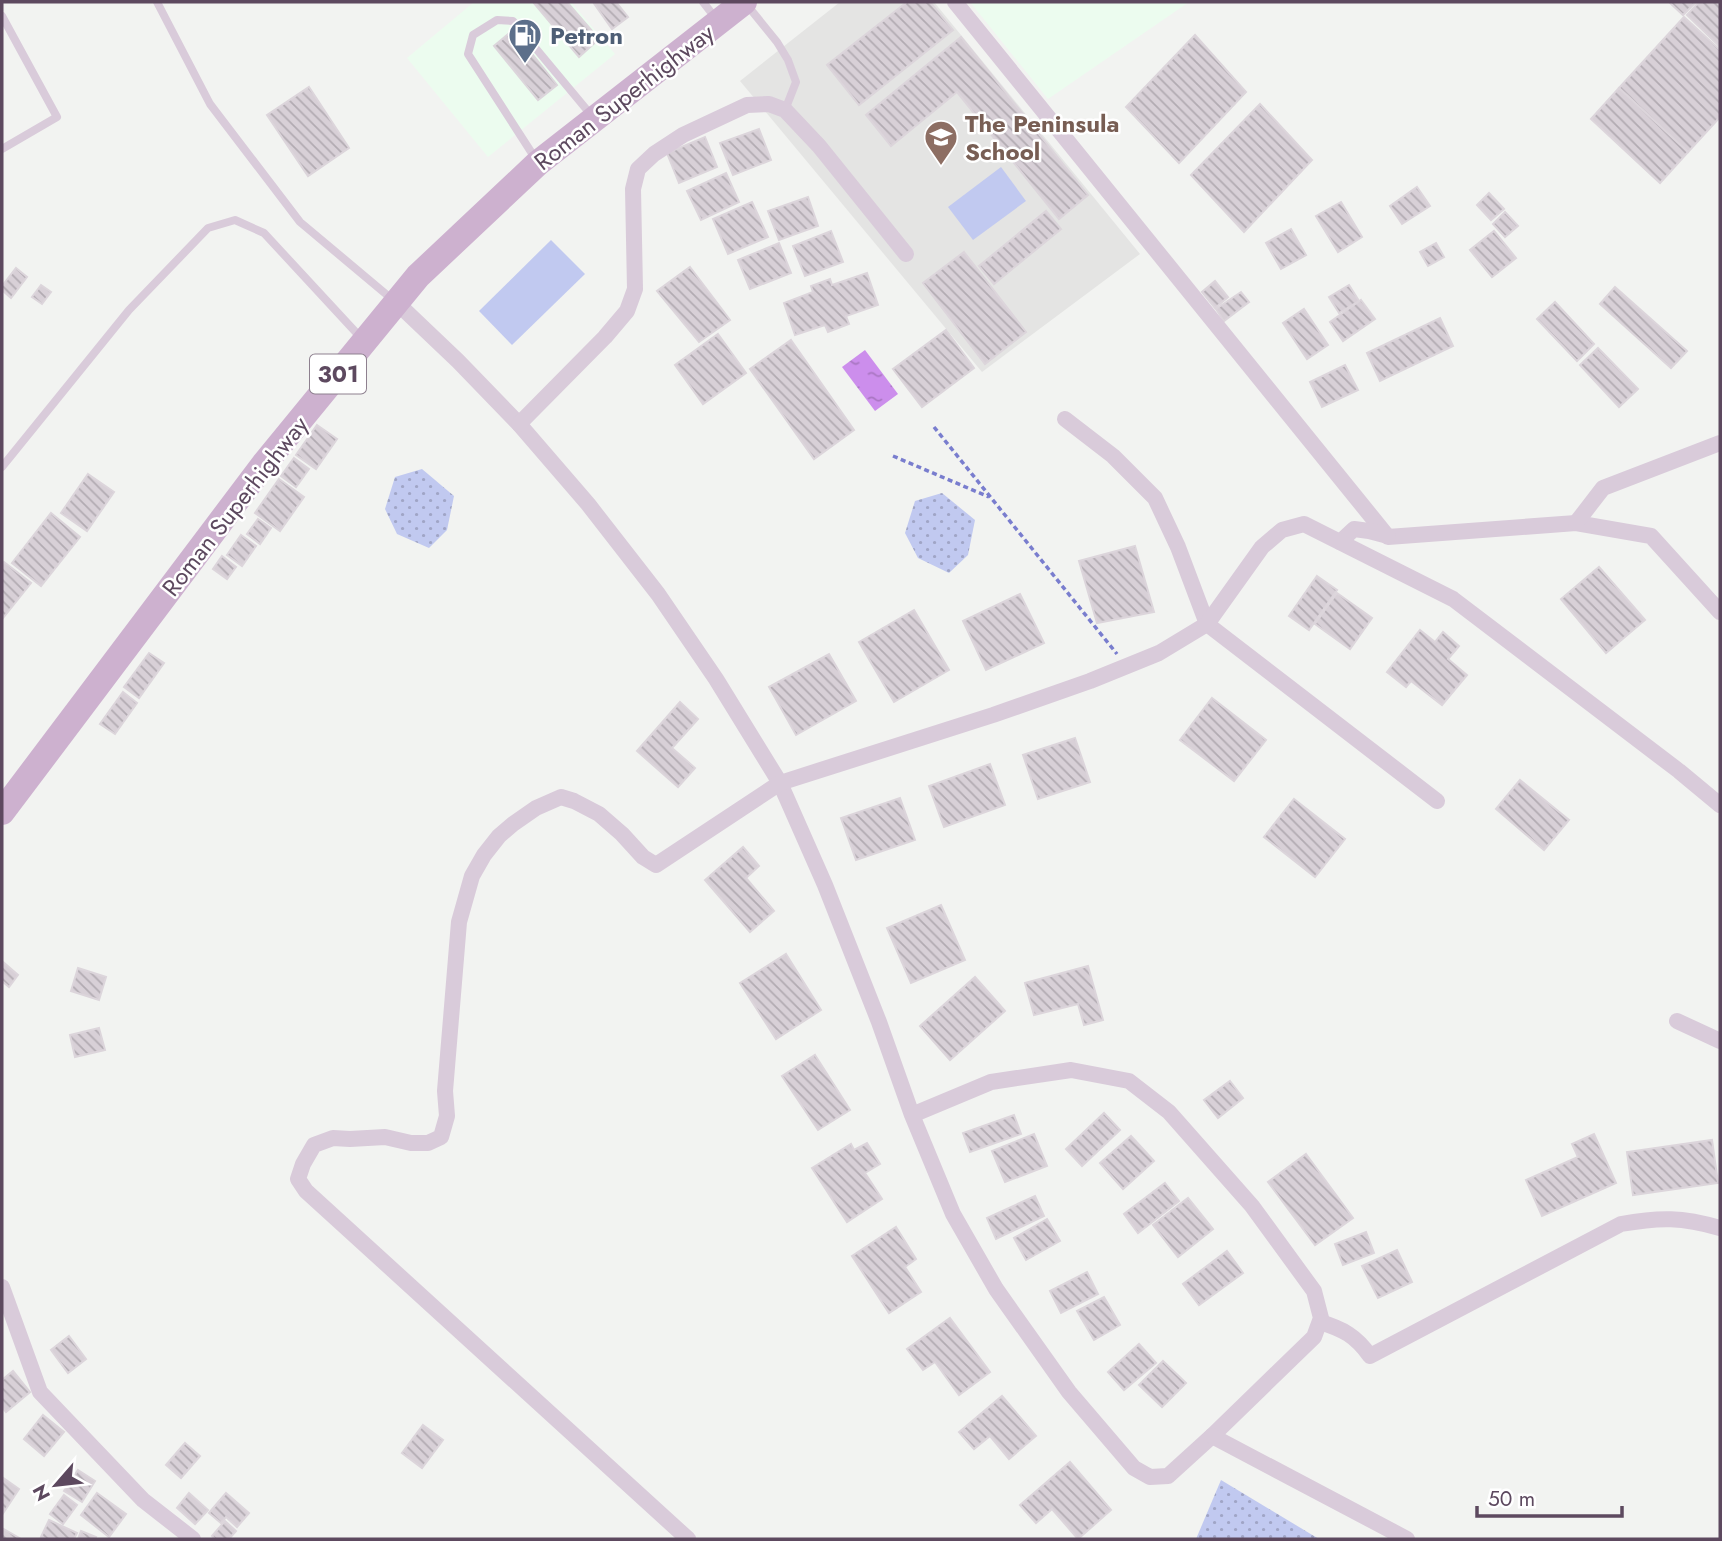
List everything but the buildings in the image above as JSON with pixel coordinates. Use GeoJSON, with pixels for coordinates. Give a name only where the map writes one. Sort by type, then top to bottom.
{"type":"FeatureCollection","features":[{"type":"Feature","properties":{"kind":"main road","name":"Roman Superhighway"},"geometry":{"type":"LineString","coordinates":[[2,812],[264,464],[418,276],[538,163],[594,118],[711,12],[744,2]]}},
{"type":"Feature","properties":{"kind":"street"},"geometry":{"type":"LineString","coordinates":[[955,2],[1388,537]]}},
{"type":"Feature","properties":{"kind":"street"},"geometry":{"type":"LineString","coordinates":[[519,424],[591,352],[627,310],[635,289],[633,189],[638,169],[654,154],[683,135],[747,105],[769,104],[785,110],[819,146],[906,254]]}},
{"type":"Feature","properties":{"kind":"street"},"geometry":{"type":"LineString","coordinates":[[396,302],[519,424],[588,503],[658,594],[716,679],[780,783],[835,907],[912,1115],[953,1214],[996,1289],[1069,1392],[1134,1468],[1150,1477],[1168,1476],[1314,1336],[1321,1318],[1314,1291],[1252,1206],[1169,1112],[1129,1081],[1071,1070],[990,1082],[912,1115]]}},
{"type":"Feature","properties":{"kind":"street"},"geometry":{"type":"LineString","coordinates":[[1065,419],[1113,457],[1155,498],[1178,548],[1207,624],[1437,801]]}},
{"type":"Feature","properties":{"kind":"street"},"geometry":{"type":"LineString","coordinates":[[1576,523],[1603,488],[1720,443]]}},
{"type":"Feature","properties":{"kind":"street"},"geometry":{"type":"LineString","coordinates":[[1340,542],[1354,529],[1388,537],[1576,523],[1651,536],[1720,612]]}},
{"type":"Feature","properties":{"kind":"street"},"geometry":{"type":"LineString","coordinates":[[688,1539],[306,1191],[298,1179],[314,1145],[333,1138],[385,1137],[411,1143],[428,1143],[441,1137],[447,1116],[445,1091],[459,922],[472,876],[484,855],[513,824],[536,808],[561,797],[599,814],[643,857],[656,865],[780,783],[993,715],[1159,653],[1207,624],[1262,547],[1282,530],[1304,524],[1452,599],[1720,805]]}},
{"type":"Feature","properties":{"kind":"street"},"geometry":{"type":"LineString","coordinates":[[1677,1021],[1720,1041]]}},
{"type":"Feature","properties":{"kind":"street"},"geometry":{"type":"LineString","coordinates":[[1320,1322],[1339,1328],[1352,1336],[1370,1356],[1621,1224],[1652,1218],[1681,1219],[1720,1228]]}},
{"type":"Feature","properties":{"kind":"street"},"geometry":{"type":"LineString","coordinates":[[2,1287],[40,1392],[143,1500],[193,1539]]}},
{"type":"Feature","properties":{"kind":"street"},"geometry":{"type":"LineString","coordinates":[[1212,1436],[1407,1539]]}},
{"type":"Feature","properties":{"kind":"lane"},"geometry":{"type":"LineString","coordinates":[[157,2],[210,104],[300,222],[396,302]]}},
{"type":"Feature","properties":{"kind":"lane"},"geometry":{"type":"LineString","coordinates":[[744,2],[776,42],[788,61],[796,82],[785,110]]}},
{"type":"Feature","properties":{"kind":"lane"},"geometry":{"type":"LineString","coordinates":[[2,16],[57,117],[2,149]]}},
{"type":"Feature","properties":{"kind":"lane"},"geometry":{"type":"LineString","coordinates":[[538,163],[468,54],[473,35],[497,20],[513,21],[594,118]]}},
{"type":"Feature","properties":{"kind":"lane"},"geometry":{"type":"LineString","coordinates":[[2,467],[129,310],[208,228],[235,220],[264,233],[365,342]]}},
{"type":"Feature","properties":{"kind":"path"},"geometry":{"type":"LineString","coordinates":[[934,427],[1127,666]]}},
{"type":"Feature","properties":{"kind":"path"},"geometry":{"type":"LineString","coordinates":[[893,456],[991,497]]}},
{"type":"Feature","properties":{"kind":"shaded area"},"geometry":{"type":"Polygon","coordinates":[[[474,2],[571,2],[615,54],[488,157],[407,58],[474,2]]]}},
{"type":"Feature","properties":{"kind":"shaded area","name":"The Peninsula School"},"geometry":{"type":"Polygon","coordinates":[[[840,2],[934,2],[1140,254],[982,372],[740,81],[840,2]]]}},
{"type":"Feature","properties":{"kind":"shaded area"},"geometry":{"type":"Polygon","coordinates":[[[970,2],[1189,2],[1048,99],[970,2]]]}},
{"type":"Feature","properties":{"kind":"shaded area"},"geometry":{"type":"Polygon","coordinates":[[[1001,167],[1026,201],[973,240],[948,207],[1001,167]]]}},
{"type":"Feature","properties":{"kind":"shaded area"},"geometry":{"type":"Polygon","coordinates":[[[551,240],[585,274],[512,345],[479,311],[551,240]]]}},
{"type":"Feature","properties":{"kind":"shaded area"},"geometry":{"type":"Polygon","coordinates":[[[422,469],[454,496],[447,530],[429,548],[397,534],[385,509],[395,477],[422,469]]]}},
{"type":"Feature","properties":{"kind":"shaded area"},"geometry":{"type":"Polygon","coordinates":[[[942,493],[975,520],[968,555],[949,573],[918,558],[905,533],[915,501],[942,493]]]}},
{"type":"Feature","properties":{"kind":"shaded area"},"geometry":{"type":"Polygon","coordinates":[[[1221,1480],[1319,1539],[1196,1539],[1221,1480]]]}},
{"type":"Feature","properties":{"kind":"water"},"geometry":{"type":"Polygon","coordinates":[[[865,350],[898,394],[875,411],[842,367],[865,350]]]}},
{"type":"Feature","properties":{"kind":"place","name":"Petron"},"geometry":{"type":"Point","coordinates":[525,65]}},
{"type":"Feature","properties":{"kind":"place","name":"The Peninsula School"},"geometry":{"type":"Point","coordinates":[941,167]}}]}
